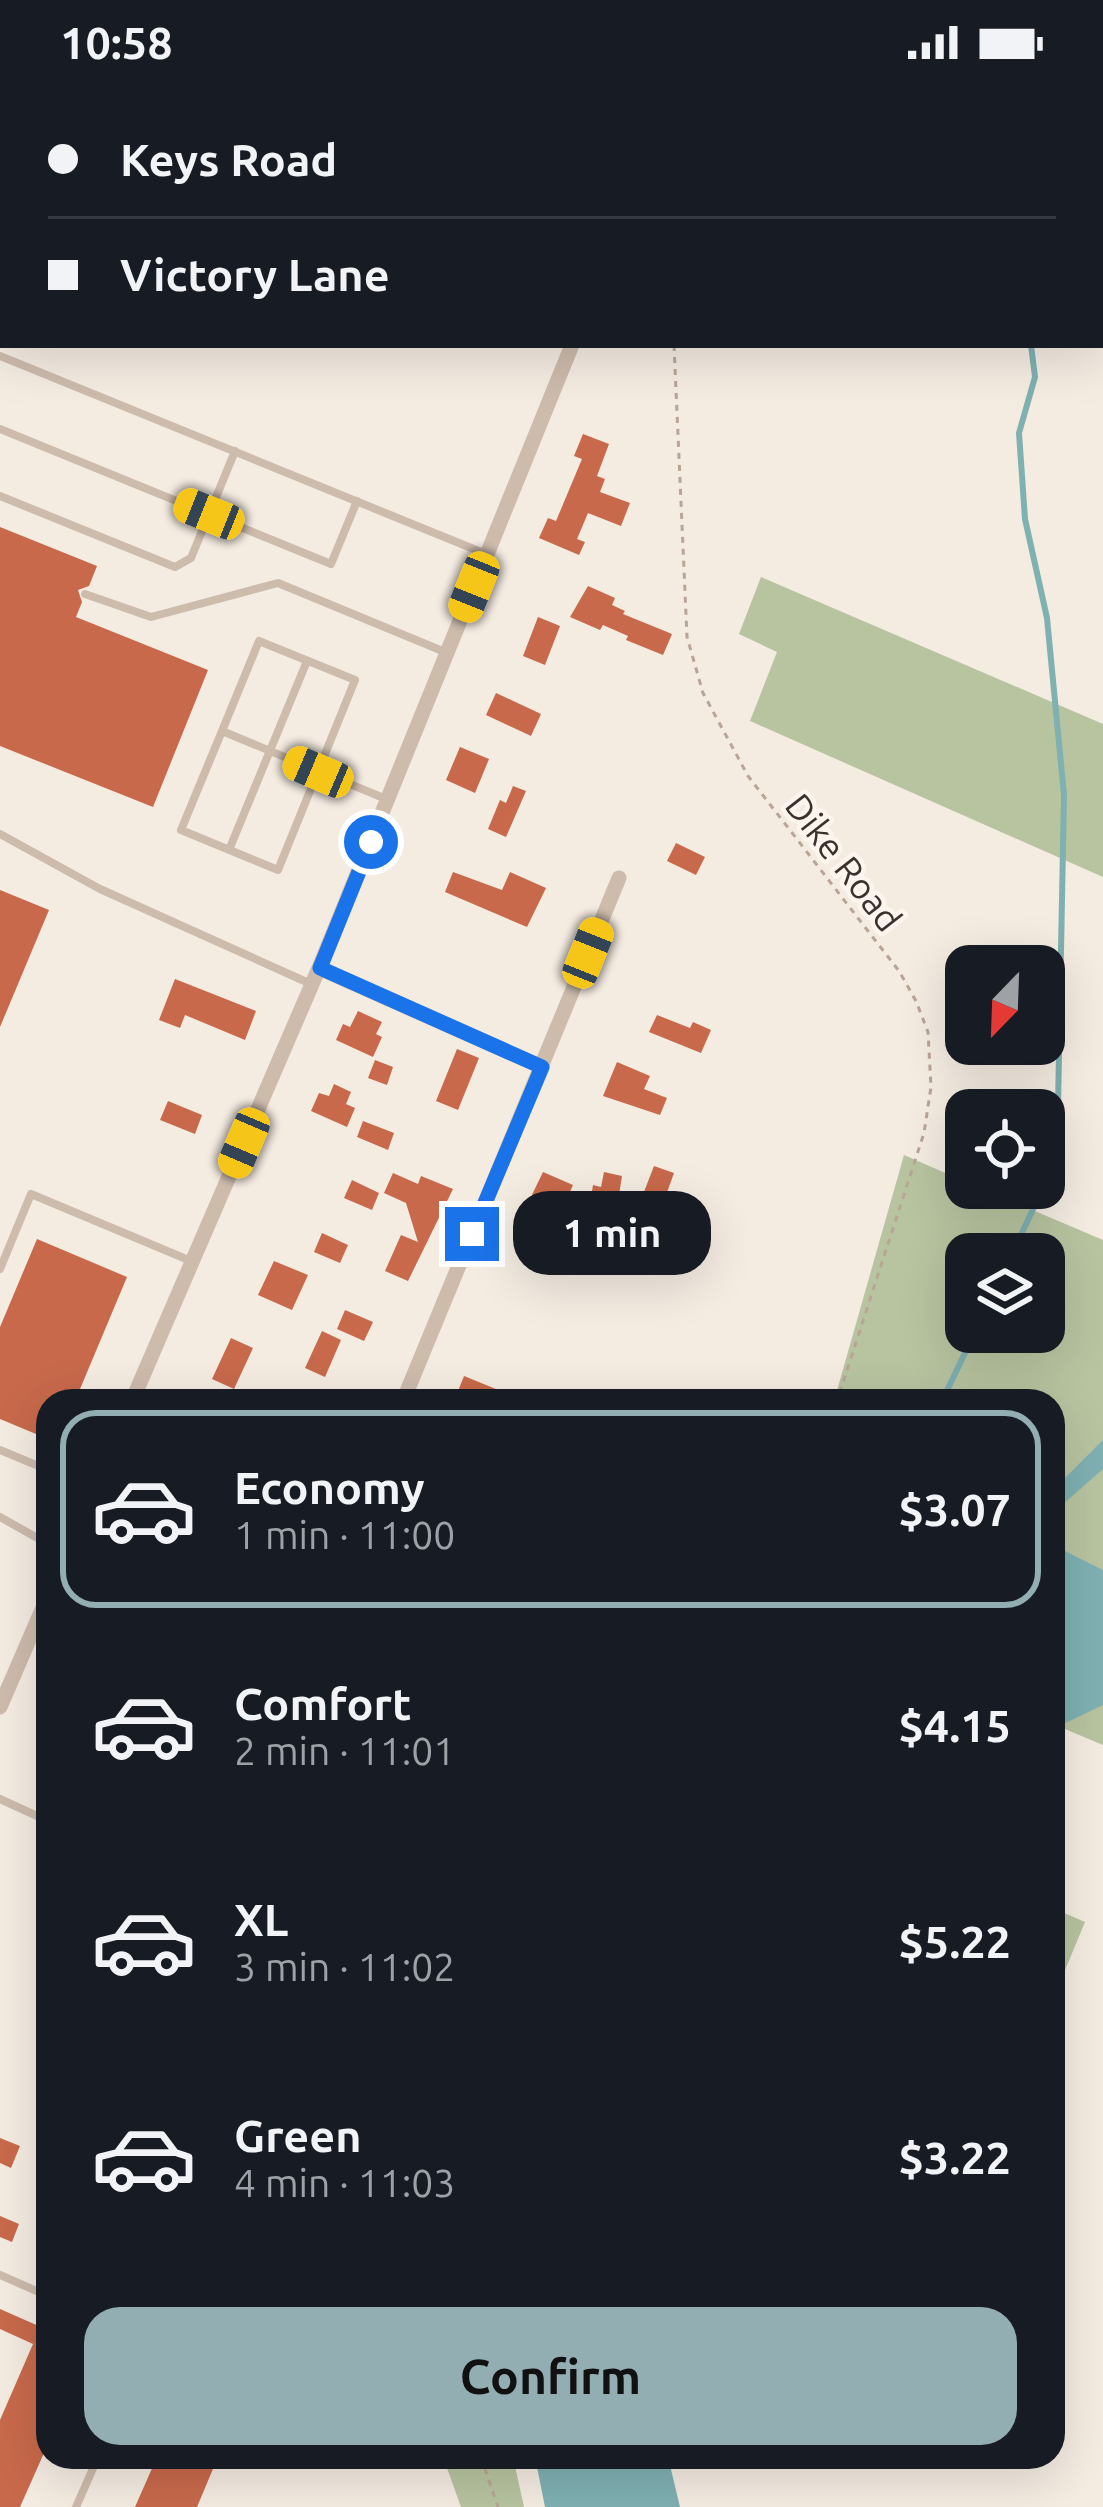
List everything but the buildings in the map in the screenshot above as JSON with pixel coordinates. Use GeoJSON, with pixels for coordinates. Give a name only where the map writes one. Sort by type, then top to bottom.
{"type":"FeatureCollection","features":[{"type":"Feature","properties":{"kind":"street"},"geometry":{"type":"LineString","coordinates":[[137,1389],[320,968],[571,348]]}},
{"type":"Feature","properties":{"kind":"street"},"geometry":{"type":"LineString","coordinates":[[408,1389],[619,878]]}},
{"type":"Feature","properties":{"kind":"street"},"geometry":{"type":"LineString","coordinates":[[320,968],[542,1067]]}},
{"type":"Feature","properties":{"kind":"street"},"geometry":{"type":"LineString","coordinates":[[0,1707],[36,1624]]}},
{"type":"Feature","properties":{"kind":"lane"},"geometry":{"type":"LineString","coordinates":[[0,356],[487,554]]}},
{"type":"Feature","properties":{"kind":"lane"},"geometry":{"type":"LineString","coordinates":[[0,429],[331,564],[357,501]]}},
{"type":"Feature","properties":{"kind":"lane"},"geometry":{"type":"LineString","coordinates":[[0,496],[175,567],[191,558],[236,451]]}},
{"type":"Feature","properties":{"kind":"lane"},"geometry":{"type":"LineString","coordinates":[[86,594],[152,617],[278,583],[447,653]]}},
{"type":"Feature","properties":{"kind":"lane"},"geometry":{"type":"LineString","coordinates":[[259,640],[307,661],[356,680],[278,870],[181,830],[259,640]]}},
{"type":"Feature","properties":{"kind":"lane"},"geometry":{"type":"LineString","coordinates":[[229,850],[307,661]]}},
{"type":"Feature","properties":{"kind":"lane"},"geometry":{"type":"LineString","coordinates":[[221,731],[388,800]]}},
{"type":"Feature","properties":{"kind":"lane"},"geometry":{"type":"LineString","coordinates":[[0,834],[100,889],[312,985]]}},
{"type":"Feature","properties":{"kind":"lane"},"geometry":{"type":"LineString","coordinates":[[0,1269],[32,1194],[192,1262]]}},
{"type":"Feature","properties":{"kind":"lane"},"geometry":{"type":"LineString","coordinates":[[0,1450],[36,1465]]}},
{"type":"Feature","properties":{"kind":"lane"},"geometry":{"type":"LineString","coordinates":[[0,1517],[36,1537]]}},
{"type":"Feature","properties":{"kind":"lane"},"geometry":{"type":"LineString","coordinates":[[0,1799],[36,1815]]}},
{"type":"Feature","properties":{"kind":"lane"},"geometry":{"type":"LineString","coordinates":[[0,2275],[36,2291]]}},
{"type":"Feature","properties":{"kind":"lane"},"geometry":{"type":"LineString","coordinates":[[76,2507],[93,2469]]}},
{"type":"Feature","properties":{"kind":"path","name":"Dike Road"},"geometry":{"type":"LineString","coordinates":[[674,348],[687,637],[703,693],[748,776],[899,971],[928,1032],[932,1087],[924,1133],[841,1389]]}},
{"type":"Feature","properties":{"kind":"path"},"geometry":{"type":"LineString","coordinates":[[485,2469],[498,2507]]}},
{"type":"Feature","properties":{"kind":"green space"},"geometry":{"type":"Polygon","coordinates":[[[761,577],[1103,724],[1103,877],[750,721],[777,652],[739,634],[761,577]]]}},
{"type":"Feature","properties":{"kind":"green space"},"geometry":{"type":"Polygon","coordinates":[[[904,1155],[945,1173],[945,1209],[1030,1209],[1103,1240],[1103,1577],[1065,1561],[1065,1389],[837,1389],[904,1155]]]}},
{"type":"Feature","properties":{"kind":"green space"},"geometry":{"type":"Polygon","coordinates":[[[1065,1672],[1103,1688],[1103,1745],[1065,1729],[1065,1672]]]}},
{"type":"Feature","properties":{"kind":"green space"},"geometry":{"type":"Polygon","coordinates":[[[1065,1913],[1085,1922],[1065,1970],[1065,1913]]]}},
{"type":"Feature","properties":{"kind":"green space"},"geometry":{"type":"Polygon","coordinates":[[[447,2469],[516,2469],[524,2507],[461,2507],[447,2469]]]}},
{"type":"Feature","properties":{"kind":"water"},"geometry":{"type":"Polygon","coordinates":[[[1103,1440],[1103,1469],[1065,1502],[1065,1478],[1103,1440]]]}},
{"type":"Feature","properties":{"kind":"water"},"geometry":{"type":"Polygon","coordinates":[[[1065,1551],[1103,1570],[1103,1705],[1065,1723],[1065,1551]]]}},
{"type":"Feature","properties":{"kind":"water"},"geometry":{"type":"Polygon","coordinates":[[[537,2469],[671,2469],[680,2507],[545,2507],[537,2469]]]}},
{"type":"Feature","properties":{"kind":"waterway"},"geometry":{"type":"LineString","coordinates":[[1031,348],[1035,377],[1019,433],[1025,519],[1047,618],[1064,795],[1058,1089]]}},
{"type":"Feature","properties":{"kind":"waterway"},"geometry":{"type":"LineString","coordinates":[[1022,1233],[1033,1209]]}},
{"type":"Feature","properties":{"kind":"waterway"},"geometry":{"type":"LineString","coordinates":[[948,1389],[965,1353]]}},
{"type":"Feature","properties":{"kind":"route"},"geometry":{"type":"LineString","coordinates":[[371,842],[320,968],[542,1067],[472,1234]]}}]}
